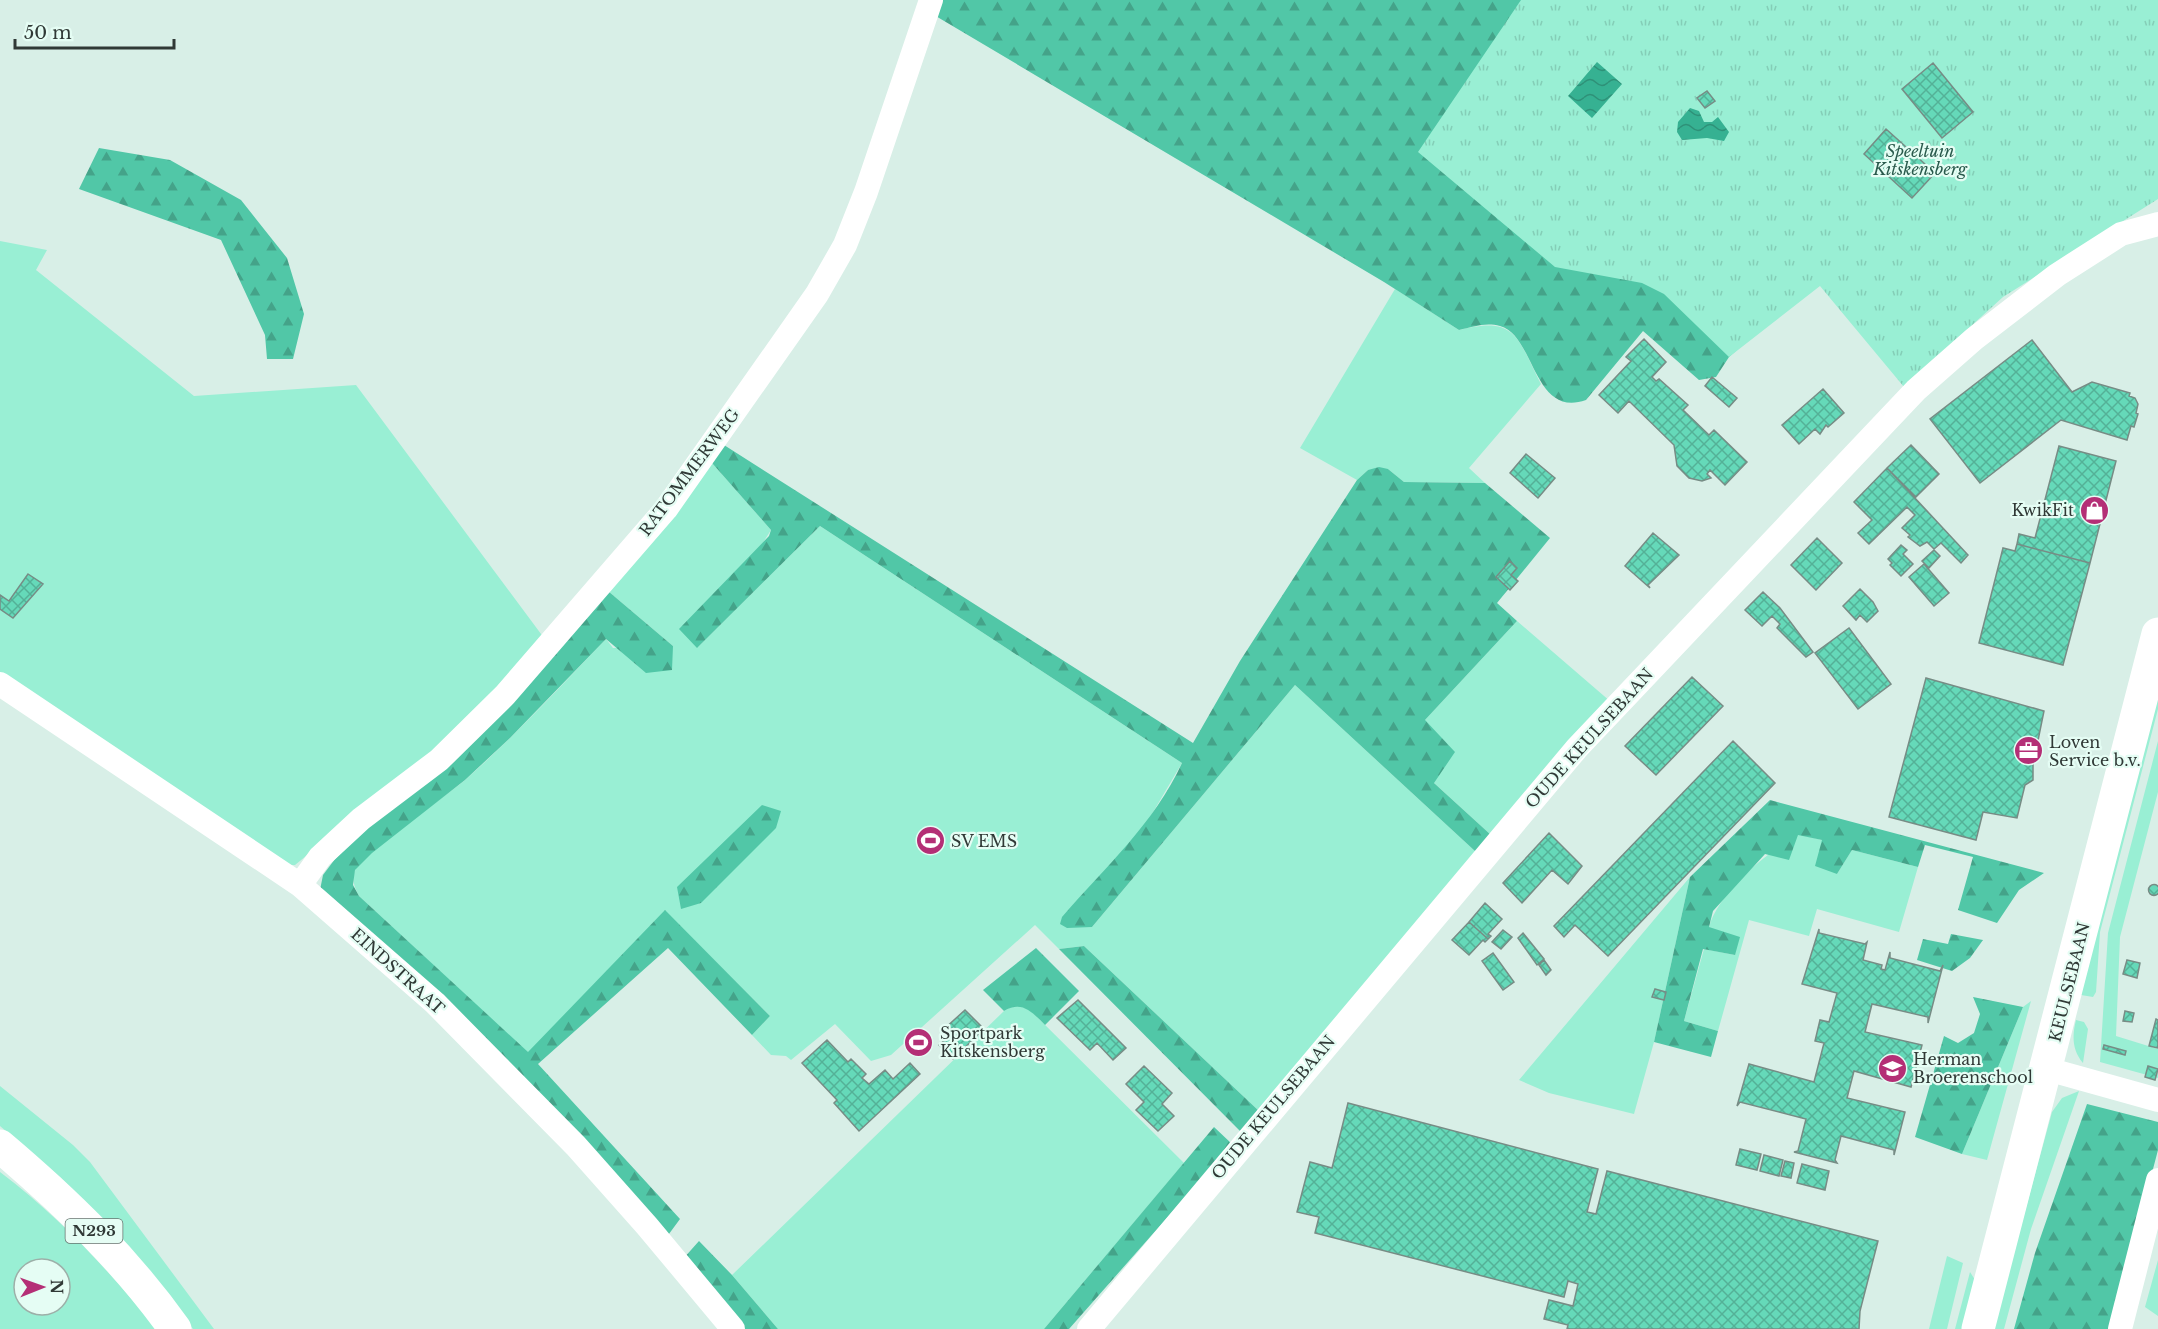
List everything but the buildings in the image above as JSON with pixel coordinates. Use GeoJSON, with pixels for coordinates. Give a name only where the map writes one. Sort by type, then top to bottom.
{"type":"FeatureCollection","features":[{"type":"Feature","properties":{"kind":"street","name":"RATOMMERWEG"},"geometry":{"type":"LineString","coordinates":[[300,885],[320,857],[361,819],[439,760],[505,695],[666,509],[817,294],[845,245],[870,181],[931,0]]}},
{"type":"Feature","properties":{"kind":"street","name":"OUDE KEULSEBAAN"},"geometry":{"type":"LineString","coordinates":[[1089,1329],[1576,748],[1916,390],[1974,339],[2057,275],[2121,234],[2158,224]]}},
{"type":"Feature","properties":{"kind":"street","name":"KEULSEBAAN"},"geometry":{"type":"LineString","coordinates":[[1978,1329],[2158,634]]}},
{"type":"Feature","properties":{"kind":"street","name":"EINDSTRAAT"},"geometry":{"type":"LineString","coordinates":[[0,684],[300,885],[435,1003],[576,1146],[733,1329]]}},
{"type":"Feature","properties":{"kind":"street"},"geometry":{"type":"LineString","coordinates":[[2047,1069],[2158,1100]]}},
{"type":"Feature","properties":{"kind":"street","name":"N293"},"geometry":{"type":"LineString","coordinates":[[0,1146],[54,1191],[104,1241],[175,1329]]}},
{"type":"Feature","properties":{"kind":"street"},"geometry":{"type":"LineString","coordinates":[[2124,1328],[2158,1180]]}},
{"type":"Feature","properties":{"kind":"green space"},"geometry":{"type":"Polygon","coordinates":[[[940,0],[1563,0],[1790,303],[1729,357],[1716,377],[1699,380],[1643,331],[1586,400],[1569,403],[1555,398],[1545,387],[1521,344],[1512,333],[1500,326],[1489,325],[1459,330],[1384,282],[934,15],[940,0]]]}},
{"type":"Feature","properties":{"kind":"green space","name":"Speeltuin Kitskensberg"},"geometry":{"type":"Polygon","coordinates":[[[1521,0],[2158,0],[2158,199],[2003,297],[1904,387],[1820,286],[1729,357],[1664,294],[1642,283],[1555,267],[1418,152],[1521,0]]]}},
{"type":"Feature","properties":{"kind":"green space"},"geometry":{"type":"Polygon","coordinates":[[[99,148],[170,160],[241,200],[287,258],[304,314],[293,359],[267,359],[265,335],[221,240],[79,189],[99,148]]]}},
{"type":"Feature","properties":{"kind":"green space"},"geometry":{"type":"Polygon","coordinates":[[[0,241],[47,250],[36,270],[194,396],[356,385],[544,638],[444,743],[295,865],[281,865],[0,679],[0,241]]]}},
{"type":"Feature","properties":{"kind":"green space"},"geometry":{"type":"Polygon","coordinates":[[[1395,289],[1459,330],[1478,326],[1504,328],[1520,343],[1541,384],[1469,468],[1485,483],[1404,482],[1388,469],[1368,470],[1357,480],[1300,448],[1395,289]]]}},
{"type":"Feature","properties":{"kind":"green space"},"geometry":{"type":"Polygon","coordinates":[[[724,445],[1193,743],[1240,661],[1357,480],[1368,470],[1379,467],[1388,469],[1404,482],[1485,483],[1550,538],[1497,603],[1517,621],[1425,720],[1455,752],[1434,783],[1491,835],[1476,852],[1295,685],[1092,927],[1067,928],[1060,924],[1062,917],[1143,825],[1171,785],[1182,763],[820,526],[697,648],[679,629],[769,536],[771,530],[712,463],[724,445]]]}},
{"type":"Feature","properties":{"kind":"green space"},"geometry":{"type":"Polygon","coordinates":[[[712,463],[771,530],[697,648],[820,526],[1182,763],[1149,819],[1116,860],[1092,927],[1295,685],[1476,852],[1260,1112],[1084,946],[1059,949],[1035,925],[891,1055],[871,1061],[835,1024],[791,1060],[786,1056],[771,1055],[752,1035],[770,1016],[665,911],[528,1053],[359,896],[354,884],[354,873],[361,862],[483,764],[606,639],[613,648],[673,646],[608,591],[712,463]]]}},
{"type":"Feature","properties":{"kind":"green space"},"geometry":{"type":"Polygon","coordinates":[[[608,591],[673,646],[672,670],[646,673],[606,639],[510,738],[465,780],[372,853],[355,870],[353,885],[359,896],[528,1052],[665,910],[770,1016],[752,1035],[668,948],[538,1064],[680,1219],[666,1238],[320,890],[323,875],[335,859],[608,591]]]}},
{"type":"Feature","properties":{"kind":"green space"},"geometry":{"type":"Polygon","coordinates":[[[1517,621],[1611,702],[1491,835],[1433,782],[1425,720],[1517,621]]]}},
{"type":"Feature","properties":{"kind":"green space"},"geometry":{"type":"Polygon","coordinates":[[[2158,686],[2158,709],[2100,932],[2096,992],[2093,997],[2081,995],[2158,686]]]}},
{"type":"Feature","properties":{"kind":"green space"},"geometry":{"type":"Polygon","coordinates":[[[2158,741],[2158,792],[2120,937],[2116,1036],[2158,1049],[2158,1078],[2100,1062],[2108,933],[2158,741]]]}},
{"type":"Feature","properties":{"kind":"green space"},"geometry":{"type":"Polygon","coordinates":[[[1770,800],[2044,873],[2019,890],[1997,923],[1958,910],[1973,857],[1925,845],[1918,867],[1852,850],[1837,874],[1815,866],[1822,840],[1798,835],[1789,860],[1765,854],[1713,911],[1709,927],[1740,937],[1735,955],[1703,949],[1684,1021],[1718,1031],[1711,1057],[1654,1042],[1690,877],[1770,800]]]}},
{"type":"Feature","properties":{"kind":"green space"},"geometry":{"type":"Polygon","coordinates":[[[762,805],[781,811],[776,828],[701,903],[681,909],[677,887],[762,805]]]}},
{"type":"Feature","properties":{"kind":"green space"},"geometry":{"type":"Polygon","coordinates":[[[1798,834],[1822,840],[1837,874],[1852,850],[1918,867],[1899,932],[1817,909],[1809,936],[1749,920],[1718,1031],[1684,1021],[1704,949],[1735,955],[1709,927],[1715,913],[1723,900],[1746,874],[1798,834]]]}},
{"type":"Feature","properties":{"kind":"green space"},"geometry":{"type":"Polygon","coordinates":[[[1690,877],[1654,1042],[1634,1114],[1549,1093],[1519,1080],[1690,877]]]}},
{"type":"Feature","properties":{"kind":"green space"},"geometry":{"type":"Polygon","coordinates":[[[1951,934],[1983,940],[1970,958],[1952,971],[1917,960],[1923,939],[1948,944],[1951,934]]]}},
{"type":"Feature","properties":{"kind":"green space"},"geometry":{"type":"Polygon","coordinates":[[[1084,946],[1260,1112],[1242,1133],[1059,949],[1084,946]]]}},
{"type":"Feature","properties":{"kind":"green space"},"geometry":{"type":"Polygon","coordinates":[[[1036,948],[1079,991],[1045,1025],[1031,1012],[1021,1007],[1004,1011],[983,990],[1036,948]]]}},
{"type":"Feature","properties":{"kind":"green space"},"geometry":{"type":"Polygon","coordinates":[[[1973,997],[2023,1007],[1962,1154],[1915,1137],[1944,1036],[1958,1043],[1974,1033],[1980,1014],[1973,997]]]}},
{"type":"Feature","properties":{"kind":"green space"},"geometry":{"type":"Polygon","coordinates":[[[2031,1001],[1987,1160],[1962,1154],[2023,1007],[2031,1001]]]}},
{"type":"Feature","properties":{"kind":"green space"},"geometry":{"type":"Polygon","coordinates":[[[1021,1006],[1030,1010],[1184,1163],[1044,1329],[778,1329],[732,1275],[1004,1011],[1011,1007],[1021,1006]]]}},
{"type":"Feature","properties":{"kind":"green space"},"geometry":{"type":"Polygon","coordinates":[[[2076,1020],[2084,1022],[2088,1029],[2083,1063],[2074,1043],[2076,1020]]]}},
{"type":"Feature","properties":{"kind":"green space"},"geometry":{"type":"Polygon","coordinates":[[[0,1086],[73,1145],[90,1162],[214,1329],[193,1329],[129,1248],[60,1177],[0,1126],[0,1086]]]}},
{"type":"Feature","properties":{"kind":"green space"},"geometry":{"type":"Polygon","coordinates":[[[2079,1091],[2031,1229],[2004,1329],[1993,1329],[2052,1112],[2062,1098],[2079,1091]]]}},
{"type":"Feature","properties":{"kind":"green space"},"geometry":{"type":"Polygon","coordinates":[[[2087,1104],[2158,1122],[2158,1150],[2111,1329],[2014,1329],[2035,1253],[2087,1104]]]}},
{"type":"Feature","properties":{"kind":"green space"},"geometry":{"type":"Polygon","coordinates":[[[1214,1127],[1232,1144],[1069,1329],[1044,1329],[1214,1127]]]}},
{"type":"Feature","properties":{"kind":"green space"},"geometry":{"type":"Polygon","coordinates":[[[0,1172],[44,1208],[83,1246],[157,1329],[0,1329],[0,1172]]]}},
{"type":"Feature","properties":{"kind":"green space"},"geometry":{"type":"Polygon","coordinates":[[[699,1241],[732,1275],[778,1329],[744,1329],[683,1259],[699,1241]]]}},
{"type":"Feature","properties":{"kind":"green space"},"geometry":{"type":"Polygon","coordinates":[[[1947,1256],[1963,1263],[1947,1329],[1929,1329],[1947,1256]]]}},
{"type":"Feature","properties":{"kind":"green space"},"geometry":{"type":"Polygon","coordinates":[[[2158,1260],[2158,1316],[2145,1307],[2158,1260]]]}},
{"type":"Feature","properties":{"kind":"green space"},"geometry":{"type":"Polygon","coordinates":[[[1970,1272],[1977,1283],[1965,1329],[1955,1329],[1970,1272]]]}},
{"type":"Feature","properties":{"kind":"water"},"geometry":{"type":"Polygon","coordinates":[[[1597,62],[1622,84],[1592,118],[1568,96],[1597,62]]]}},
{"type":"Feature","properties":{"kind":"water"},"geometry":{"type":"Polygon","coordinates":[[[1690,108],[1699,111],[1704,122],[1712,122],[1718,117],[1729,132],[1724,141],[1707,138],[1682,140],[1677,132],[1678,122],[1690,108]]]}},
{"type":"Feature","properties":{"kind":"place","name":"KwikFit"},"geometry":{"type":"Point","coordinates":[2095,510]}},
{"type":"Feature","properties":{"kind":"place","name":"Loven Service b.v."},"geometry":{"type":"Point","coordinates":[2028,751]}},
{"type":"Feature","properties":{"kind":"place","name":"SV EMS"},"geometry":{"type":"Point","coordinates":[930,841]}},
{"type":"Feature","properties":{"kind":"place","name":"Sportpark Kitskensberg"},"geometry":{"type":"Point","coordinates":[919,1042]}},
{"type":"Feature","properties":{"kind":"place","name":"Herman Broerenschool"},"geometry":{"type":"Point","coordinates":[1892,1068]}}]}
